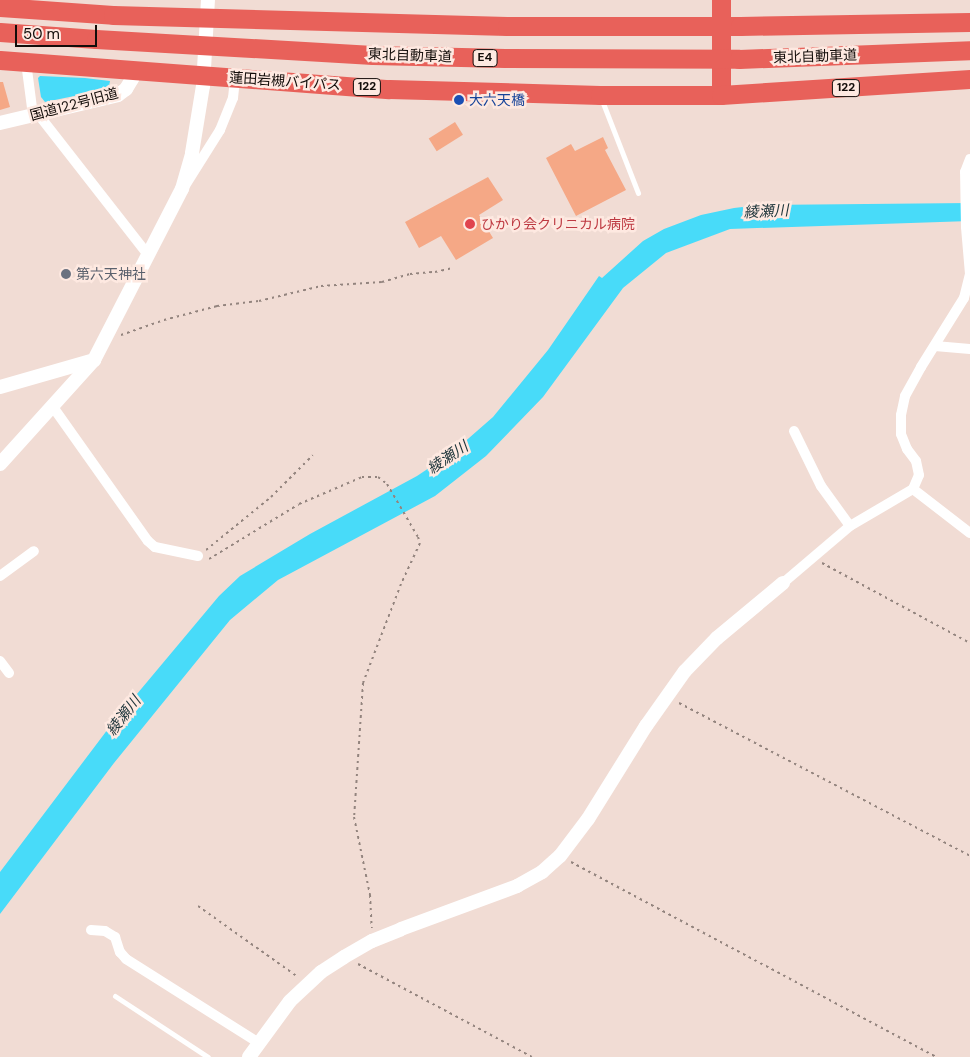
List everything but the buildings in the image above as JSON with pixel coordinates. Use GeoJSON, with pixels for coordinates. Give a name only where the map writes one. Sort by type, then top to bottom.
{"type":"FeatureCollection","features":[{"type":"Feature","properties":{"kind":"highway"},"geometry":{"type":"LineString","coordinates":[[721,2],[721,86]]}},
{"type":"Feature","properties":{"kind":"highway"},"geometry":{"type":"LineString","coordinates":[[0,7],[113,15],[507,26],[730,26],[970,22]]}},
{"type":"Feature","properties":{"kind":"highway","name":"東北自動車道"},"geometry":{"type":"LineString","coordinates":[[0,32],[96,40],[364,54],[505,58],[739,59],[970,50]]}},
{"type":"Feature","properties":{"kind":"highway","name":"蓮田岩槻バイパス"},"geometry":{"type":"LineString","coordinates":[[0,60],[389,89],[600,95],[721,86],[970,79]]}},
{"type":"Feature","properties":{"kind":"street"},"geometry":{"type":"LineString","coordinates":[[182,190],[192,153],[203,86],[208,0]]}},
{"type":"Feature","properties":{"kind":"street"},"geometry":{"type":"LineString","coordinates":[[26,62],[36,114],[148,255]]}},
{"type":"Feature","properties":{"kind":"street","name":"国道122号旧道"},"geometry":{"type":"LineString","coordinates":[[0,122],[118,95],[132,80],[135,70]]}},
{"type":"Feature","properties":{"kind":"street"},"geometry":{"type":"LineString","coordinates":[[0,464],[94,360],[182,190],[220,130],[232,98],[235,78]]}},
{"type":"Feature","properties":{"kind":"street"},"geometry":{"type":"LineString","coordinates":[[249,1057],[290,1001],[308,983],[344,957],[372,941],[518,886],[542,872],[560,856],[588,819],[666,696],[685,670],[717,638],[850,526],[913,489],[919,475],[916,460],[907,449],[901,434],[900,415],[905,396],[964,298],[970,274],[965,172],[970,160]]}},
{"type":"Feature","properties":{"kind":"street"},"geometry":{"type":"LineString","coordinates":[[935,346],[970,349]]}},
{"type":"Feature","properties":{"kind":"street"},"geometry":{"type":"LineString","coordinates":[[0,387],[94,360]]}},
{"type":"Feature","properties":{"kind":"street"},"geometry":{"type":"LineString","coordinates":[[53,407],[148,541],[155,547],[198,556]]}},
{"type":"Feature","properties":{"kind":"street"},"geometry":{"type":"LineString","coordinates":[[794,431],[821,486],[850,526]]}},
{"type":"Feature","properties":{"kind":"street"},"geometry":{"type":"LineString","coordinates":[[913,489],[970,533]]}},
{"type":"Feature","properties":{"kind":"street"},"geometry":{"type":"LineString","coordinates":[[0,576],[34,550]]}},
{"type":"Feature","properties":{"kind":"street"},"geometry":{"type":"LineString","coordinates":[[0,661],[9,673]]}},
{"type":"Feature","properties":{"kind":"street"},"geometry":{"type":"LineString","coordinates":[[91,930],[105,931],[115,937],[120,952],[126,959],[259,1043]]}},
{"type":"Feature","properties":{"kind":"lane"},"geometry":{"type":"LineString","coordinates":[[600,95],[638,193]]}},
{"type":"Feature","properties":{"kind":"lane"},"geometry":{"type":"LineString","coordinates":[[115,996],[208,1057]]}},
{"type":"Feature","properties":{"kind":"path"},"geometry":{"type":"LineString","coordinates":[[103,343],[164,320],[217,306],[259,301],[321,286],[382,282],[410,274],[435,272],[452,268]]}},
{"type":"Feature","properties":{"kind":"path"},"geometry":{"type":"LineString","coordinates":[[198,556],[271,497],[312,456]]}},
{"type":"Feature","properties":{"kind":"path"},"geometry":{"type":"LineString","coordinates":[[198,556],[209,559],[299,504],[362,477],[378,477],[387,484],[420,543],[401,584],[363,683],[354,816],[370,895],[372,941]]}},
{"type":"Feature","properties":{"kind":"path"},"geometry":{"type":"LineString","coordinates":[[811,558],[970,643]]}},
{"type":"Feature","properties":{"kind":"path"},"geometry":{"type":"LineString","coordinates":[[666,696],[970,856]]}},
{"type":"Feature","properties":{"kind":"path"},"geometry":{"type":"LineString","coordinates":[[560,856],[936,1057]]}},
{"type":"Feature","properties":{"kind":"path"},"geometry":{"type":"LineString","coordinates":[[198,906],[308,983]]}},
{"type":"Feature","properties":{"kind":"path"},"geometry":{"type":"LineString","coordinates":[[344,957],[532,1057]]}},
{"type":"Feature","properties":{"kind":"water"},"geometry":{"type":"Polygon","coordinates":[[[40,76],[110,81],[109,86],[89,93],[45,102],[41,97],[38,78],[40,76]]]}},
{"type":"Feature","properties":{"kind":"water","name":"綾瀬川"},"geometry":{"type":"Polygon","coordinates":[[[970,203],[970,221],[730,229],[666,253],[623,288],[543,397],[486,456],[435,496],[278,580],[230,620],[114,763],[0,914],[0,872],[111,725],[219,596],[240,576],[310,534],[417,476],[453,452],[493,417],[548,350],[599,276],[602,278],[643,241],[664,229],[701,215],[734,208],[760,205],[970,203]]]}},
{"type":"Feature","properties":{"kind":"place","name":"大六天橋"},"geometry":{"type":"Point","coordinates":[459,100]}},
{"type":"Feature","properties":{"kind":"place","name":"ひかり会クリニカル病院"},"geometry":{"type":"Point","coordinates":[470,224]}},
{"type":"Feature","properties":{"kind":"place","name":"第六天神社"},"geometry":{"type":"Point","coordinates":[66,274]}}]}
